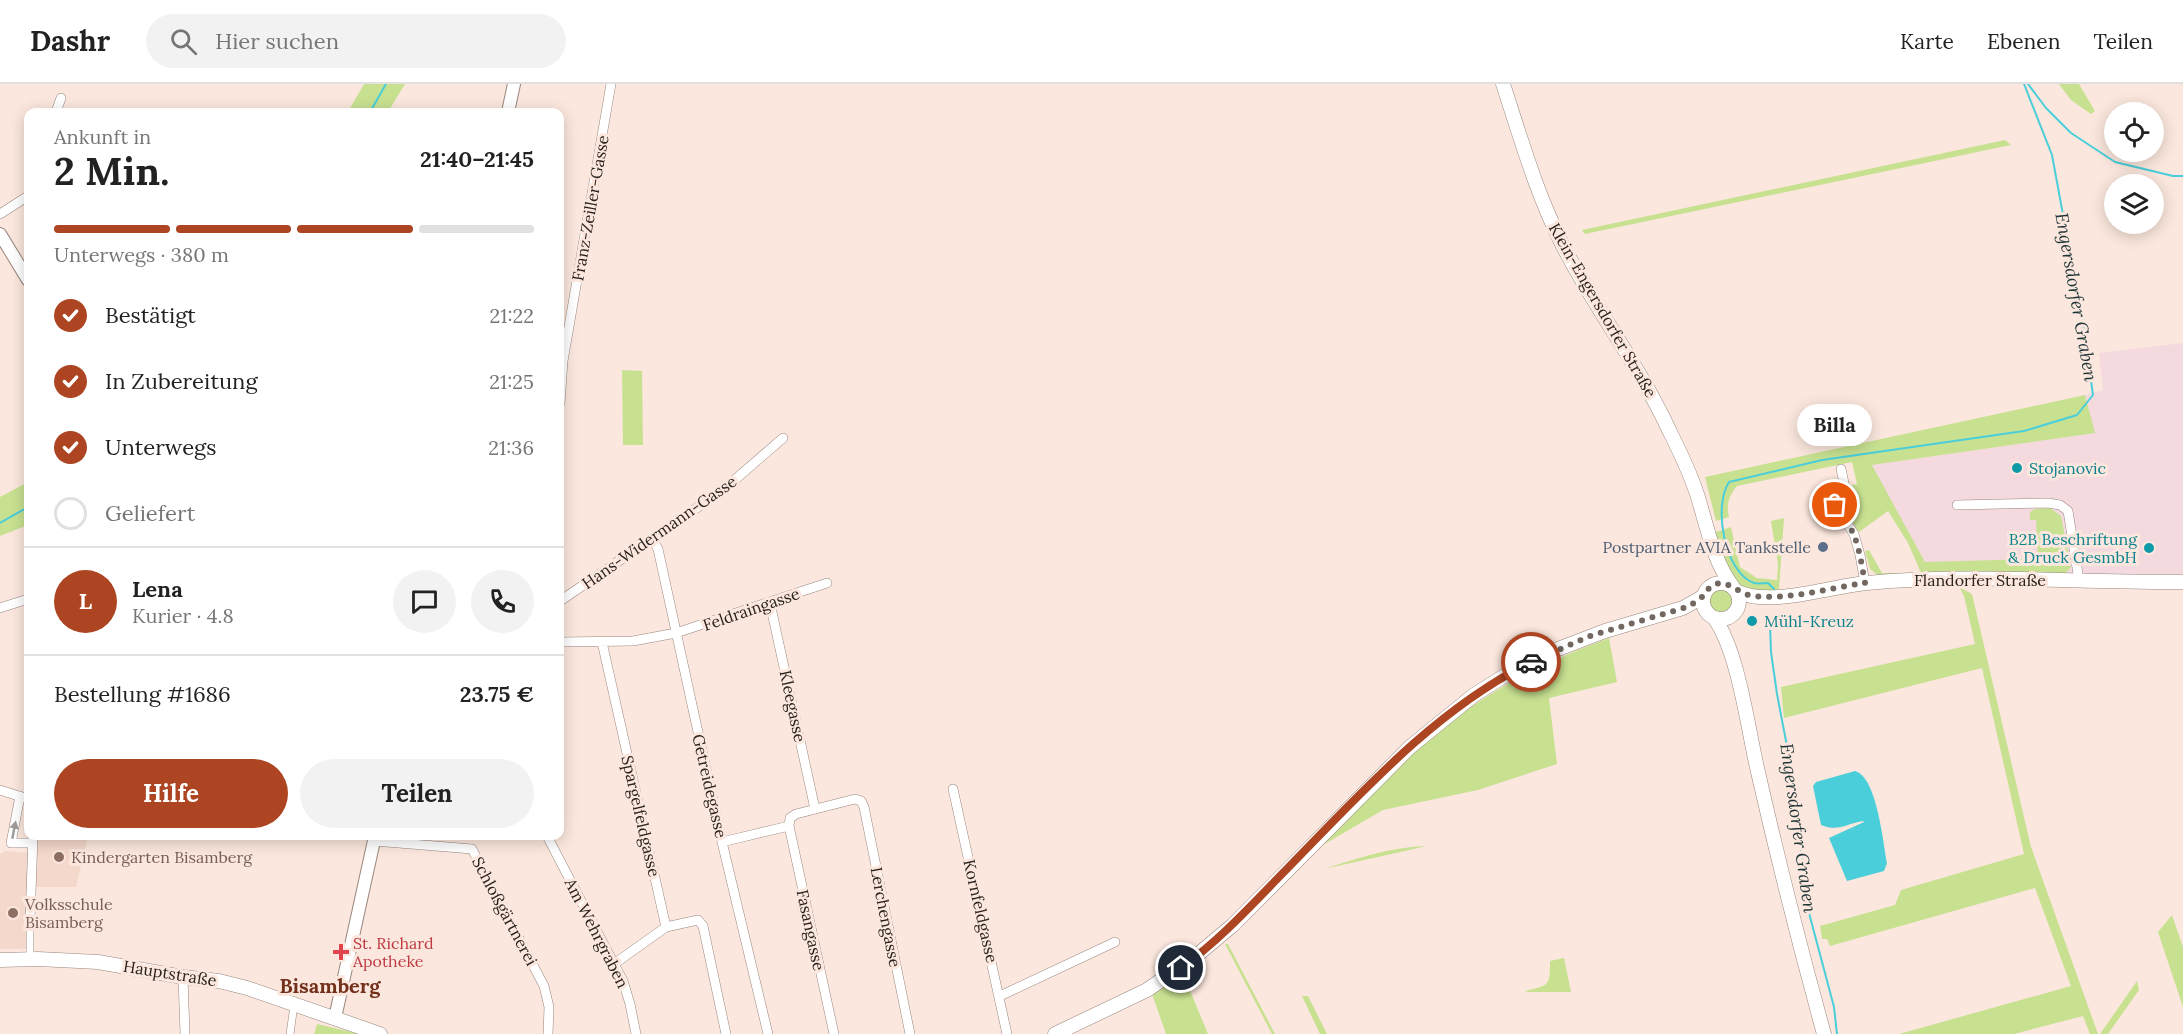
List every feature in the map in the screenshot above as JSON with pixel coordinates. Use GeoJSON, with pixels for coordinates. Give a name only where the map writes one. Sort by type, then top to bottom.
{"type":"FeatureCollection","features":[{"type":"Feature","properties":{"kind":"main road","name":"Klein-Engersdorfer Straße"},"geometry":{"type":"LineString","coordinates":[[1503,84],[1527,159],[1549,215],[1582,280],[1637,370],[1670,430],[1692,480],[1707,533],[1721,570],[1735,589]]}},
{"type":"Feature","properties":{"kind":"main road","name":"Klein-Engersdorfer Straße"},"geometry":{"type":"LineString","coordinates":[[1706,592],[1711,573],[1707,533]]}},
{"type":"Feature","properties":{"kind":"main road","name":"Flandorfer Straße"},"geometry":{"type":"LineString","coordinates":[[1735,589],[1751,596],[1778,597],[1865,583],[1966,579],[2183,582]]}},
{"type":"Feature","properties":{"kind":"main road"},"geometry":{"type":"LineString","coordinates":[[1054,1034],[1147,990],[1196,956],[1240,917],[1410,747],[1474,695],[1509,672],[1558,648],[1605,631],[1650,620],[1687,607],[1722,583],[1735,589],[1740,602],[1735,614],[1737,676]]}},
{"type":"Feature","properties":{"kind":"main road"},"geometry":{"type":"LineString","coordinates":[[1706,592],[1704,606],[1725,638],[1737,676],[1772,833],[1824,1034]]}},
{"type":"Feature","properties":{"kind":"main road","name":"Flandorfer Straße"},"geometry":{"type":"LineString","coordinates":[[1735,614],[1778,597]]}},
{"type":"Feature","properties":{"kind":"main road"},"geometry":{"type":"LineString","coordinates":[[1650,620],[1691,615],[1726,619],[1735,614]]}},
{"type":"Feature","properties":{"kind":"main road","name":"Hauptstraße"},"geometry":{"type":"LineString","coordinates":[[0,960],[30,959],[104,963],[219,981],[380,1034]]}},
{"type":"Feature","properties":{"kind":"street"},"geometry":{"type":"LineString","coordinates":[[509,108],[514,84]]}},
{"type":"Feature","properties":{"kind":"street","name":"Franz-Zeiller-Gasse"},"geometry":{"type":"LineString","coordinates":[[564,344],[611,84]]}},
{"type":"Feature","properties":{"kind":"street"},"geometry":{"type":"LineString","coordinates":[[58,108],[62,98]]}},
{"type":"Feature","properties":{"kind":"street"},"geometry":{"type":"LineString","coordinates":[[0,214],[24,199]]}},
{"type":"Feature","properties":{"kind":"street"},"geometry":{"type":"LineString","coordinates":[[0,234],[24,273]]}},
{"type":"Feature","properties":{"kind":"street","name":"Hans-Widermann-Gasse"},"geometry":{"type":"LineString","coordinates":[[564,598],[723,490],[783,438]]}},
{"type":"Feature","properties":{"kind":"street"},"geometry":{"type":"LineString","coordinates":[[1841,469],[1844,483],[1835,505],[1854,534],[1865,583]]}},
{"type":"Feature","properties":{"kind":"street"},"geometry":{"type":"LineString","coordinates":[[1957,505],[2048,503],[2060,505],[2068,511],[2079,580]]}},
{"type":"Feature","properties":{"kind":"street","name":"Getreidegasse"},"geometry":{"type":"LineString","coordinates":[[652,539],[658,549],[722,842],[768,1034]]}},
{"type":"Feature","properties":{"kind":"street","name":"Feldraingasse"},"geometry":{"type":"LineString","coordinates":[[676,633],[827,583]]}},
{"type":"Feature","properties":{"kind":"street"},"geometry":{"type":"LineString","coordinates":[[0,608],[24,600]]}},
{"type":"Feature","properties":{"kind":"street","name":"Kleegasse"},"geometry":{"type":"LineString","coordinates":[[770,603],[815,809]]}},
{"type":"Feature","properties":{"kind":"street"},"geometry":{"type":"LineString","coordinates":[[564,642],[640,640],[676,633]]}},
{"type":"Feature","properties":{"kind":"street","name":"Spargelfeldgasse"},"geometry":{"type":"LineString","coordinates":[[602,642],[666,927]]}},
{"type":"Feature","properties":{"kind":"street","name":"Kornfeldgasse"},"geometry":{"type":"LineString","coordinates":[[953,789],[1007,1034]]}},
{"type":"Feature","properties":{"kind":"street"},"geometry":{"type":"LineString","coordinates":[[0,790],[24,798],[11,843],[28,840]]}},
{"type":"Feature","properties":{"kind":"street","name":"Lerchengasse"},"geometry":{"type":"LineString","coordinates":[[815,809],[855,799],[861,801],[910,1034]]}},
{"type":"Feature","properties":{"kind":"street"},"geometry":{"type":"LineString","coordinates":[[722,842],[789,826],[792,816],[815,809]]}},
{"type":"Feature","properties":{"kind":"street","name":"Fasangasse"},"geometry":{"type":"LineString","coordinates":[[789,826],[834,1034]]}},
{"type":"Feature","properties":{"kind":"street"},"geometry":{"type":"LineString","coordinates":[[30,959],[33,840]]}},
{"type":"Feature","properties":{"kind":"street"},"geometry":{"type":"LineString","coordinates":[[335,1018],[375,840]]}},
{"type":"Feature","properties":{"kind":"street","name":"Schloßgärtnerei"},"geometry":{"type":"LineString","coordinates":[[393,840],[472,849],[540,979],[549,1007],[548,1034]]}},
{"type":"Feature","properties":{"kind":"street","name":"Am Wehrgraben"},"geometry":{"type":"LineString","coordinates":[[549,840],[627,990],[636,1034]]}},
{"type":"Feature","properties":{"kind":"street"},"geometry":{"type":"LineString","coordinates":[[614,964],[666,927],[694,920],[701,922],[726,1034]]}},
{"type":"Feature","properties":{"kind":"street"},"geometry":{"type":"LineString","coordinates":[[1000,996],[1115,942]]}},
{"type":"Feature","properties":{"kind":"street"},"geometry":{"type":"LineString","coordinates":[[183,977],[185,1034]]}},
{"type":"Feature","properties":{"kind":"street"},"geometry":{"type":"LineString","coordinates":[[290,1034],[294,1005]]}},
{"type":"Feature","properties":{"kind":"shaded area"},"geometry":{"type":"Polygon","coordinates":[[[2183,343],[2183,574],[1929,570],[1872,465],[2094,433],[2085,395],[2103,390],[2099,353],[2183,343]]]}},
{"type":"Feature","properties":{"kind":"shaded area","name":"Kindergarten Bisamberg"},"geometry":{"type":"Polygon","coordinates":[[[36,840],[87,840],[76,887],[36,887],[36,840]]]}},
{"type":"Feature","properties":{"kind":"shaded area","name":"Volksschule Bisamberg"},"geometry":{"type":"Polygon","coordinates":[[[5,851],[29,853],[26,949],[0,949],[0,854],[5,851]]]}},
{"type":"Feature","properties":{"kind":"green space"},"geometry":{"type":"Polygon","coordinates":[[[364,84],[405,84],[390,108],[350,108],[364,84]]]}},
{"type":"Feature","properties":{"kind":"green space"},"geometry":{"type":"Polygon","coordinates":[[[2059,84],[2079,84],[2095,111],[2091,114],[2071,100],[2059,84]]]}},
{"type":"Feature","properties":{"kind":"green space"},"geometry":{"type":"Polygon","coordinates":[[[2005,140],[2011,145],[1585,234],[1582,230],[2005,140]]]}},
{"type":"Feature","properties":{"kind":"green space"},"geometry":{"type":"Polygon","coordinates":[[[622,370],[642,371],[643,445],[623,445],[622,370]]]}},
{"type":"Feature","properties":{"kind":"green space"},"geometry":{"type":"Polygon","coordinates":[[[2085,395],[2095,433],[1872,465],[1925,562],[2038,559],[2036,520],[2030,520],[2030,512],[2035,509],[2050,508],[2061,516],[2071,567],[2064,575],[1879,576],[1870,569],[1865,551],[1869,550],[1882,573],[1921,573],[1908,543],[1888,511],[1859,532],[1851,521],[1844,500],[1849,486],[1857,484],[1852,462],[1737,486],[1729,500],[1729,517],[1716,521],[1705,477],[2085,395]]]}},
{"type":"Feature","properties":{"kind":"green space"},"geometry":{"type":"Polygon","coordinates":[[[24,484],[24,527],[0,536],[0,497],[24,484]]]}},
{"type":"Feature","properties":{"kind":"green space"},"geometry":{"type":"Polygon","coordinates":[[[1784,518],[1779,589],[1764,593],[1752,592],[1743,588],[1730,572],[1715,537],[1716,532],[1731,527],[1740,567],[1757,578],[1777,580],[1778,564],[1771,521],[1784,518]]]}},
{"type":"Feature","properties":{"kind":"green space"},"geometry":{"type":"Polygon","coordinates":[[[1959,587],[1972,594],[2031,847],[2098,1034],[2090,1034],[2083,1016],[2014,1034],[1899,1034],[2071,986],[2035,888],[1830,946],[1827,939],[1822,939],[1820,926],[1895,905],[1901,890],[2024,854],[1982,668],[1784,718],[1781,687],[1975,644],[1964,596],[1959,587]]]}},
{"type":"Feature","properties":{"kind":"green space"},"geometry":{"type":"Polygon","coordinates":[[[1721,588],[1731,592],[1735,602],[1731,612],[1721,616],[1711,612],[1707,602],[1711,592],[1721,588]]]}},
{"type":"Feature","properties":{"kind":"green space"},"geometry":{"type":"Polygon","coordinates":[[[1609,638],[1617,682],[1549,698],[1557,764],[1478,790],[1383,810],[1323,845],[1375,790],[1450,722],[1515,680],[1561,657],[1609,638]]]}},
{"type":"Feature","properties":{"kind":"green space"},"geometry":{"type":"Polygon","coordinates":[[[1427,846],[1324,869],[1388,851],[1427,846]]]}},
{"type":"Feature","properties":{"kind":"green space"},"geometry":{"type":"Polygon","coordinates":[[[2172,915],[2183,947],[2183,1007],[2158,932],[2172,915]]]}},
{"type":"Feature","properties":{"kind":"green space"},"geometry":{"type":"Polygon","coordinates":[[[1225,944],[1228,944],[1275,1034],[1272,1034],[1225,944]]]}},
{"type":"Feature","properties":{"kind":"green space"},"geometry":{"type":"Polygon","coordinates":[[[1564,958],[1571,992],[1525,991],[1546,984],[1550,961],[1564,958]]]}},
{"type":"Feature","properties":{"kind":"green space"},"geometry":{"type":"Polygon","coordinates":[[[1184,976],[1208,1034],[1166,1034],[1152,994],[1184,976]]]}},
{"type":"Feature","properties":{"kind":"green space"},"geometry":{"type":"Polygon","coordinates":[[[2137,981],[2139,990],[2108,1034],[2100,1034],[2137,981]]]}},
{"type":"Feature","properties":{"kind":"green space"},"geometry":{"type":"Polygon","coordinates":[[[1302,996],[1308,996],[1327,1034],[1320,1034],[1302,996]]]}},
{"type":"Feature","properties":{"kind":"green space"},"geometry":{"type":"Polygon","coordinates":[[[317,1024],[360,1034],[314,1034],[317,1024]]]}},
{"type":"Feature","properties":{"kind":"water"},"geometry":{"type":"Polygon","coordinates":[[[1855,771],[1863,776],[1874,797],[1887,863],[1884,871],[1847,881],[1829,838],[1864,822],[1837,828],[1821,825],[1813,786],[1816,782],[1855,771]]]}},
{"type":"Feature","properties":{"kind":"waterway"},"geometry":{"type":"LineString","coordinates":[[372,108],[386,84]]}},
{"type":"Feature","properties":{"kind":"waterway","name":"Engersdorfer Graben"},"geometry":{"type":"LineString","coordinates":[[1774,589],[1768,583],[1754,583],[1744,576],[1735,566],[1729,553],[1722,522],[1724,493],[1729,482],[1822,460],[2024,431],[2077,415],[2093,395],[2083,323],[2052,155],[2024,84]]}},
{"type":"Feature","properties":{"kind":"waterway"},"geometry":{"type":"LineString","coordinates":[[2028,84],[2046,108],[2071,133],[2115,162],[2173,176],[2183,176]]}},
{"type":"Feature","properties":{"kind":"waterway"},"geometry":{"type":"LineString","coordinates":[[0,523],[24,509]]}},
{"type":"Feature","properties":{"kind":"waterway","name":"Engersdorfer Graben"},"geometry":{"type":"LineString","coordinates":[[1772,620],[1770,625],[1771,652],[1790,762],[1809,913],[1834,1007],[1837,1034]]}},
{"type":"Feature","properties":{"kind":"way so far"},"geometry":{"type":"LineString","coordinates":[[1531,662],[1558,648],[1590,636],[1650,620],[1687,607],[1704,596],[1708,588],[1715,584],[1726,584],[1740,593],[1751,596],[1778,597],[1865,583],[1854,534],[1835,505]]}},
{"type":"Feature","properties":{"kind":"place","name":"Stojanovic"},"geometry":{"type":"Point","coordinates":[2017,468]}},
{"type":"Feature","properties":{"kind":"place","name":"Billa"},"geometry":{"type":"Point","coordinates":[1835,505]}},
{"type":"Feature","properties":{"kind":"place","name":"Postpartner AVIA Tankstelle"},"geometry":{"type":"Point","coordinates":[1823,547]}},
{"type":"Feature","properties":{"kind":"place","name":"B2B Beschriftung & Druck GesmbH"},"geometry":{"type":"Point","coordinates":[2149,548]}},
{"type":"Feature","properties":{"kind":"place","name":"Mühl-Kreuz"},"geometry":{"type":"Point","coordinates":[1752,621]}},
{"type":"Feature","properties":{"kind":"place","name":"Kindergarten Bisamberg"},"geometry":{"type":"Point","coordinates":[59,857]}},
{"type":"Feature","properties":{"kind":"place","name":"Volksschule Bisamberg"},"geometry":{"type":"Point","coordinates":[13,913]}},
{"type":"Feature","properties":{"kind":"place","name":"St. Richard Apotheke"},"geometry":{"type":"Point","coordinates":[341,952]}},
{"type":"Feature","properties":{"kind":"district","name":"Bisamberg"},"geometry":{"type":"Point","coordinates":[330,986]}},
{"type":"Feature","properties":{"kind":"route"},"geometry":{"type":"LineString","coordinates":[[1181,968],[1222,935],[1430,729],[1474,695],[1509,672],[1531,662]]}}]}
